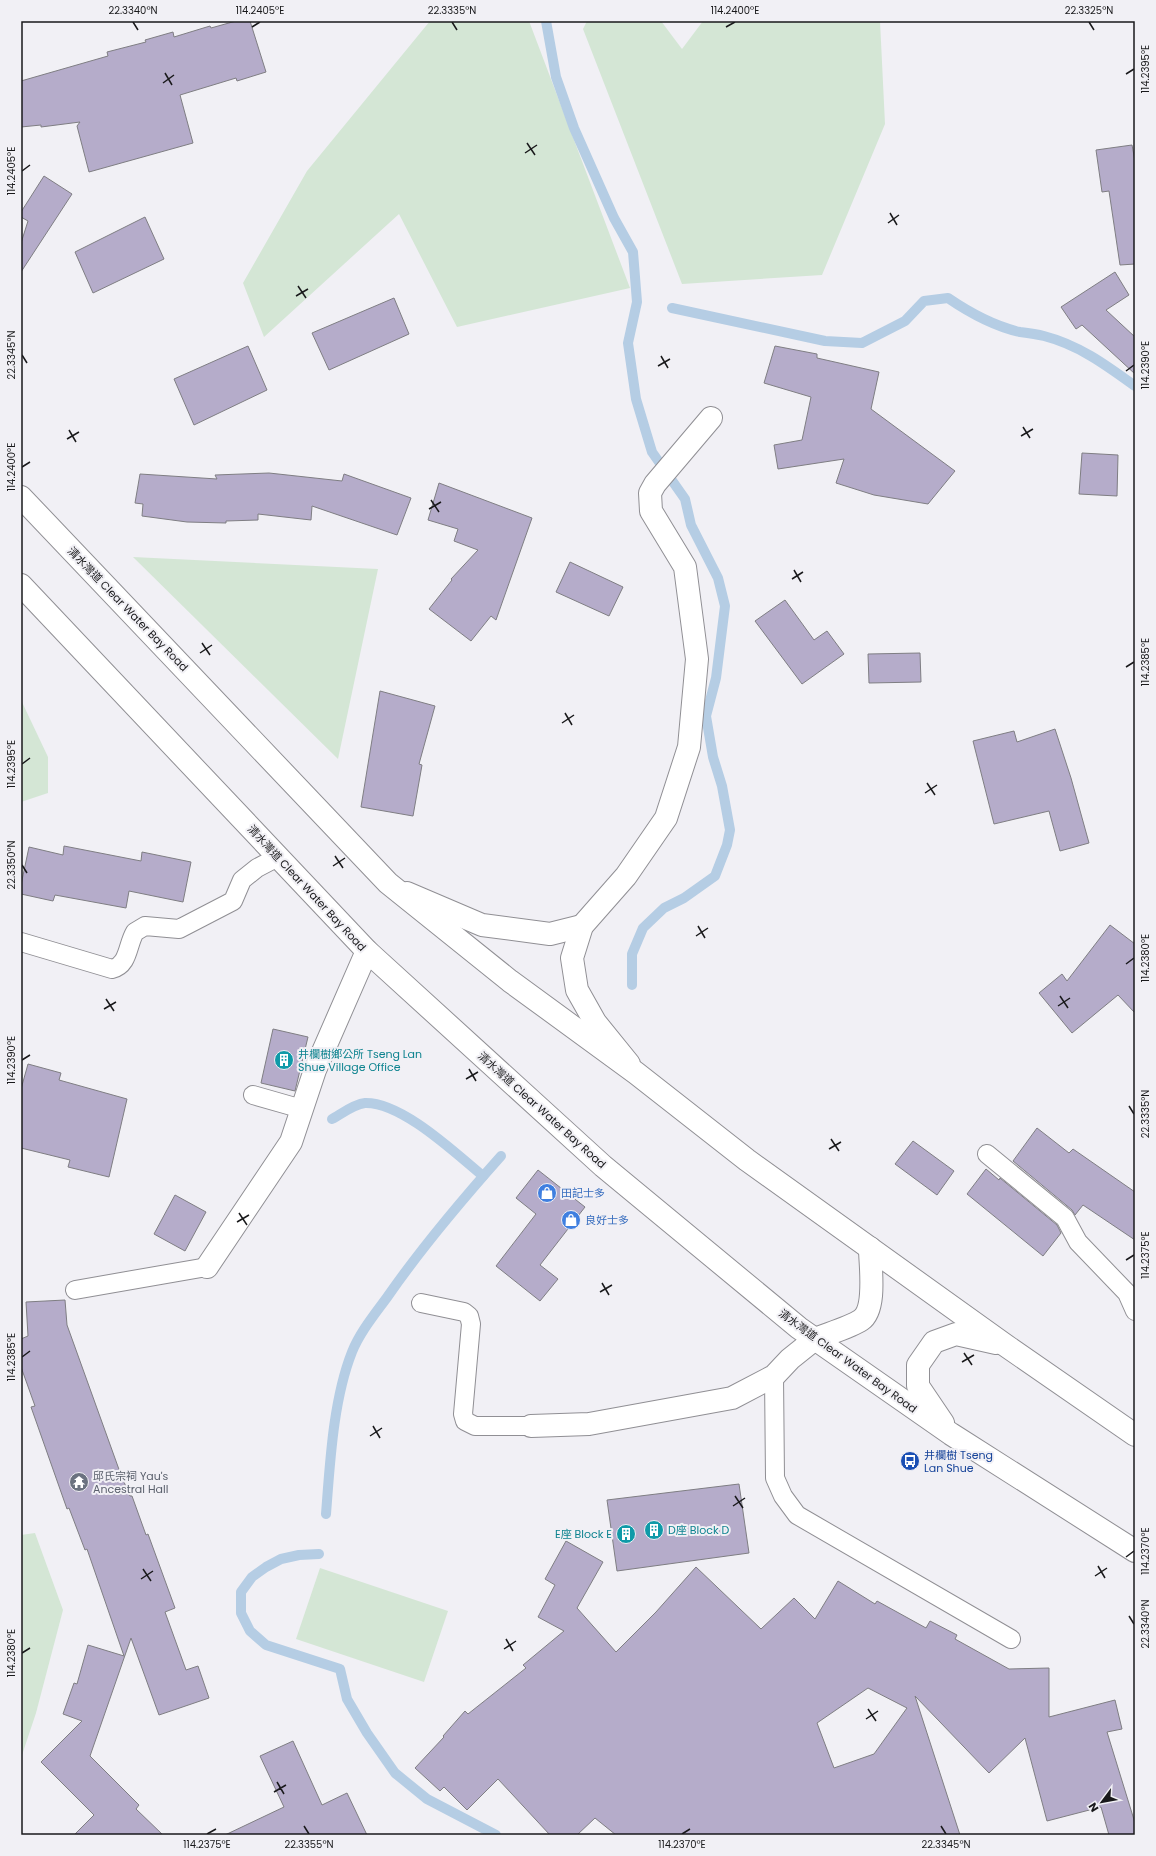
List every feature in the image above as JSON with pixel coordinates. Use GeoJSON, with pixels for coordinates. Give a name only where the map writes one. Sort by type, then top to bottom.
{"type":"FeatureCollection","features":[{"type":"Feature","properties":{"kind":"main road"},"geometry":{"type":"LineString","coordinates":[[636,1073],[595,1022],[577,990],[572,958],[582,926],[626,876],[666,818],[689,747],[697,659],[685,568],[651,511],[650,493],[655,484],[677,460],[711,418]]}},
{"type":"Feature","properties":{"kind":"main road","name":"清水灣道 Clear Water Bay Road"},"geometry":{"type":"LineString","coordinates":[[21,497],[388,883],[510,981],[636,1073],[747,1160],[1005,1345],[1135,1435]]}},
{"type":"Feature","properties":{"kind":"main road","name":"清水灣道 Clear Water Bay Road"},"geometry":{"type":"LineString","coordinates":[[21,584],[367,951],[603,1166],[799,1328],[951,1434],[1135,1551]]}},
{"type":"Feature","properties":{"kind":"main road"},"geometry":{"type":"LineString","coordinates":[[388,883],[429,903],[482,925],[550,934],[582,926]]}},
{"type":"Feature","properties":{"kind":"main road"},"geometry":{"type":"LineString","coordinates":[[207,1267],[291,1142],[316,1070],[367,951]]}},
{"type":"Feature","properties":{"kind":"main road"},"geometry":{"type":"LineString","coordinates":[[531,1426],[589,1424],[732,1398],[774,1376],[790,1359],[815,1339],[862,1320],[869,1308],[871,1288],[870,1248]]}},
{"type":"Feature","properties":{"kind":"main road"},"geometry":{"type":"LineString","coordinates":[[951,1434],[918,1386],[918,1365],[934,1342],[956,1334],[1005,1345]]}},
{"type":"Feature","properties":{"kind":"lane"},"geometry":{"type":"LineString","coordinates":[[21,942],[112,969],[119,967],[124,962],[135,932],[145,926],[179,929],[233,901],[242,880],[257,868],[278,858]]}},
{"type":"Feature","properties":{"kind":"lane"},"geometry":{"type":"LineString","coordinates":[[253,1095],[302,1109]]}},
{"type":"Feature","properties":{"kind":"lane"},"geometry":{"type":"LineString","coordinates":[[987,1154],[1065,1218],[1078,1242],[1127,1293],[1135,1311]]}},
{"type":"Feature","properties":{"kind":"lane"},"geometry":{"type":"LineString","coordinates":[[75,1290],[207,1267]]}},
{"type":"Feature","properties":{"kind":"lane"},"geometry":{"type":"LineString","coordinates":[[421,1303],[464,1312],[469,1316],[471,1324],[463,1414],[465,1421],[475,1426],[531,1426]]}},
{"type":"Feature","properties":{"kind":"lane"},"geometry":{"type":"LineString","coordinates":[[774,1376],[776,1478],[783,1496],[797,1515],[1011,1639]]}},
{"type":"Feature","properties":{"kind":"green space"},"geometry":{"type":"Polygon","coordinates":[[[430,21],[529,21],[630,288],[457,327],[399,214],[264,337],[243,283],[307,171],[430,21]]]}},
{"type":"Feature","properties":{"kind":"green space"},"geometry":{"type":"Polygon","coordinates":[[[587,21],[661,21],[682,49],[703,21],[880,21],[885,124],[822,275],[682,284],[583,29],[587,21]]]}},
{"type":"Feature","properties":{"kind":"green space"},"geometry":{"type":"Polygon","coordinates":[[[133,557],[378,569],[338,759],[133,557]]]}},
{"type":"Feature","properties":{"kind":"green space"},"geometry":{"type":"Polygon","coordinates":[[[21,700],[48,757],[48,793],[21,802],[21,700]]]}},
{"type":"Feature","properties":{"kind":"green space"},"geometry":{"type":"Polygon","coordinates":[[[35,1533],[63,1610],[36,1713],[21,1758],[21,1535],[35,1533]]]}},
{"type":"Feature","properties":{"kind":"green space"},"geometry":{"type":"Polygon","coordinates":[[[320,1568],[448,1611],[424,1682],[296,1639],[320,1568]]]}},
{"type":"Feature","properties":{"kind":"building"},"geometry":{"type":"Polygon","coordinates":[[[236,21],[250,21],[266,72],[237,81],[236,78],[180,95],[193,143],[89,172],[77,126],[80,122],[41,127],[41,125],[21,127],[21,81],[108,56],[107,52],[146,42],[145,40],[173,32],[174,37],[210,26],[211,28],[236,21]]]}},
{"type":"Feature","properties":{"kind":"building"},"geometry":{"type":"Polygon","coordinates":[[[1132,145],[1135,161],[1135,264],[1120,265],[1109,191],[1102,192],[1096,150],[1132,145]]]}},
{"type":"Feature","properties":{"kind":"building"},"geometry":{"type":"Polygon","coordinates":[[[44,176],[72,194],[21,272],[21,243],[28,221],[21,217],[21,212],[44,176]]]}},
{"type":"Feature","properties":{"kind":"building"},"geometry":{"type":"Polygon","coordinates":[[[145,217],[164,259],[93,293],[75,252],[145,217]]]}},
{"type":"Feature","properties":{"kind":"building"},"geometry":{"type":"Polygon","coordinates":[[[1115,272],[1129,295],[1106,310],[1135,337],[1135,374],[1082,325],[1076,329],[1061,307],[1115,272]]]}},
{"type":"Feature","properties":{"kind":"building"},"geometry":{"type":"Polygon","coordinates":[[[394,298],[409,334],[329,370],[312,333],[394,298]]]}},
{"type":"Feature","properties":{"kind":"building"},"geometry":{"type":"Polygon","coordinates":[[[248,346],[267,390],[194,425],[174,379],[248,346]]]}},
{"type":"Feature","properties":{"kind":"building"},"geometry":{"type":"Polygon","coordinates":[[[775,346],[817,354],[817,358],[879,372],[871,409],[955,471],[928,504],[874,495],[836,483],[844,459],[778,469],[774,445],[802,440],[811,397],[764,383],[775,346]]]}},
{"type":"Feature","properties":{"kind":"building"},"geometry":{"type":"Polygon","coordinates":[[[1082,453],[1118,455],[1117,496],[1079,494],[1082,453]]]}},
{"type":"Feature","properties":{"kind":"building"},"geometry":{"type":"Polygon","coordinates":[[[269,473],[342,481],[344,474],[411,498],[397,535],[312,506],[311,520],[258,514],[258,520],[226,521],[226,523],[187,522],[142,516],[143,504],[135,503],[140,474],[217,479],[215,475],[269,473]]]}},
{"type":"Feature","properties":{"kind":"building"},"geometry":{"type":"Polygon","coordinates":[[[439,483],[532,518],[496,620],[491,616],[471,641],[429,609],[452,580],[451,579],[478,550],[454,541],[458,529],[428,520],[439,483]]]}},
{"type":"Feature","properties":{"kind":"building"},"geometry":{"type":"Polygon","coordinates":[[[570,562],[623,587],[609,616],[556,592],[570,562]]]}},
{"type":"Feature","properties":{"kind":"building"},"geometry":{"type":"Polygon","coordinates":[[[785,600],[814,640],[827,631],[844,654],[802,684],[755,621],[785,600]]]}},
{"type":"Feature","properties":{"kind":"building"},"geometry":{"type":"Polygon","coordinates":[[[920,653],[921,682],[869,683],[868,654],[920,653]]]}},
{"type":"Feature","properties":{"kind":"building"},"geometry":{"type":"Polygon","coordinates":[[[380,691],[435,706],[419,764],[422,765],[413,816],[361,807],[380,691]]]}},
{"type":"Feature","properties":{"kind":"building"},"geometry":{"type":"Polygon","coordinates":[[[1055,729],[1071,778],[1089,843],[1060,851],[1049,811],[994,824],[973,741],[1014,731],[1017,742],[1055,729]]]}},
{"type":"Feature","properties":{"kind":"building"},"geometry":{"type":"Polygon","coordinates":[[[64,846],[141,861],[142,852],[191,862],[183,902],[129,891],[126,908],[55,895],[53,901],[21,894],[21,885],[29,847],[63,855],[64,846]]]}},
{"type":"Feature","properties":{"kind":"building"},"geometry":{"type":"Polygon","coordinates":[[[1110,925],[1135,944],[1135,1013],[1118,995],[1072,1033],[1039,993],[1062,974],[1067,981],[1110,925]]]}},
{"type":"Feature","properties":{"kind":"building","name":"井欄樹鄉公所 Tseng Lan Shue Village Office"},"geometry":{"type":"Polygon","coordinates":[[[273,1029],[308,1037],[295,1091],[261,1083],[273,1029]]]}},
{"type":"Feature","properties":{"kind":"building"},"geometry":{"type":"Polygon","coordinates":[[[28,1064],[61,1073],[59,1080],[127,1099],[109,1177],[68,1167],[70,1160],[21,1148],[21,1089],[28,1064]]]}},
{"type":"Feature","properties":{"kind":"building"},"geometry":{"type":"Polygon","coordinates":[[[1037,1128],[1069,1153],[1073,1149],[1135,1192],[1135,1240],[1083,1205],[1075,1215],[1072,1210],[1013,1161],[1037,1128]]]}},
{"type":"Feature","properties":{"kind":"building"},"geometry":{"type":"Polygon","coordinates":[[[913,1141],[954,1171],[937,1195],[895,1164],[913,1141]]]}},
{"type":"Feature","properties":{"kind":"building"},"geometry":{"type":"Polygon","coordinates":[[[986,1169],[999,1180],[1000,1178],[1057,1225],[1061,1233],[1043,1256],[967,1194],[986,1169]]]}},
{"type":"Feature","properties":{"kind":"building"},"geometry":{"type":"Polygon","coordinates":[[[538,1170],[585,1207],[540,1265],[558,1279],[540,1301],[496,1266],[536,1214],[516,1198],[538,1170]]]}},
{"type":"Feature","properties":{"kind":"building"},"geometry":{"type":"Polygon","coordinates":[[[175,1195],[206,1212],[185,1251],[154,1234],[175,1195]]]}},
{"type":"Feature","properties":{"kind":"building"},"geometry":{"type":"Polygon","coordinates":[[[65,1300],[67,1325],[121,1475],[130,1496],[132,1496],[146,1535],[148,1534],[175,1608],[165,1612],[186,1670],[198,1666],[209,1698],[159,1715],[131,1638],[90,1756],[139,1805],[136,1809],[163,1835],[74,1835],[94,1815],[41,1762],[82,1721],[63,1714],[74,1683],[77,1684],[88,1645],[124,1656],[87,1549],[85,1550],[69,1508],[67,1509],[31,1407],[35,1406],[21,1367],[21,1339],[28,1336],[26,1302],[65,1300]]]}},
{"type":"Feature","properties":{"kind":"building"},"geometry":{"type":"Polygon","coordinates":[[[739,1484],[749,1553],[617,1571],[607,1500],[739,1484]]]}},
{"type":"Feature","properties":{"kind":"building"},"geometry":{"type":"Polygon","coordinates":[[[566,1541],[603,1562],[577,1608],[616,1652],[656,1612],[696,1567],[761,1629],[794,1598],[815,1619],[838,1581],[875,1604],[877,1601],[926,1628],[930,1621],[957,1635],[955,1639],[1009,1669],[1049,1668],[1049,1717],[1115,1700],[1122,1729],[1107,1732],[1135,1823],[1135,1835],[1109,1835],[1101,1807],[1047,1821],[1025,1738],[989,1773],[915,1696],[960,1835],[616,1835],[595,1818],[577,1835],[550,1835],[498,1779],[467,1810],[444,1787],[440,1791],[415,1768],[444,1737],[443,1736],[465,1711],[468,1714],[526,1668],[523,1665],[564,1631],[538,1617],[555,1585],[545,1579],[566,1541]],[[868,1688],[817,1723],[834,1768],[874,1754],[907,1708],[868,1688]]]}},
{"type":"Feature","properties":{"kind":"building"},"geometry":{"type":"Polygon","coordinates":[[[293,1741],[322,1805],[347,1793],[367,1835],[225,1835],[284,1807],[260,1756],[293,1741]]]}},
{"type":"Feature","properties":{"kind":"waterway"},"geometry":{"type":"LineString","coordinates":[[546,21],[556,77],[574,128],[614,218],[633,252],[637,302],[628,343],[636,399],[652,452],[685,499],[691,525],[718,578],[725,606],[716,678],[706,716],[713,757],[722,786],[730,830],[727,845],[715,876],[684,898],[664,908],[643,928],[632,954],[632,985]]}},
{"type":"Feature","properties":{"kind":"waterway"},"geometry":{"type":"LineString","coordinates":[[672,308],[825,341],[862,343],[905,321],[924,301],[948,298],[973,314],[991,323],[1020,332],[1044,336],[1081,350],[1103,363],[1135,386]]}},
{"type":"Feature","properties":{"kind":"waterway"},"geometry":{"type":"LineString","coordinates":[[332,1119],[352,1107],[361,1104],[365,1103],[380,1105],[395,1111],[427,1130],[483,1176]]}},
{"type":"Feature","properties":{"kind":"waterway"},"geometry":{"type":"LineString","coordinates":[[326,1514],[336,1411],[340,1390],[355,1345],[368,1323],[414,1260],[501,1156]]}},
{"type":"Feature","properties":{"kind":"waterway"},"geometry":{"type":"LineString","coordinates":[[319,1554],[299,1555],[281,1559],[252,1577],[241,1592],[241,1613],[250,1631],[266,1645],[340,1669],[347,1699],[367,1733],[395,1773],[427,1799],[496,1835]]}},
{"type":"Feature","properties":{"kind":"place","name":"井欄樹鄉公所 Tseng Lan Shue Village Office"},"geometry":{"type":"Point","coordinates":[284,1060]}},
{"type":"Feature","properties":{"kind":"place","name":"田記士多"},"geometry":{"type":"Point","coordinates":[547,1193]}},
{"type":"Feature","properties":{"kind":"place","name":"良好士多"},"geometry":{"type":"Point","coordinates":[571,1220]}},
{"type":"Feature","properties":{"kind":"place","name":"井欄樹 Tseng Lan Shue"},"geometry":{"type":"Point","coordinates":[910,1461]}},
{"type":"Feature","properties":{"kind":"place","name":"邱氏宗祠 Yau's Ancestral Hall"},"geometry":{"type":"Point","coordinates":[79,1482]}},
{"type":"Feature","properties":{"kind":"place","name":"D座 Block D"},"geometry":{"type":"Point","coordinates":[654,1530]}},
{"type":"Feature","properties":{"kind":"place","name":"E座 Block E"},"geometry":{"type":"Point","coordinates":[626,1534]}}]}
